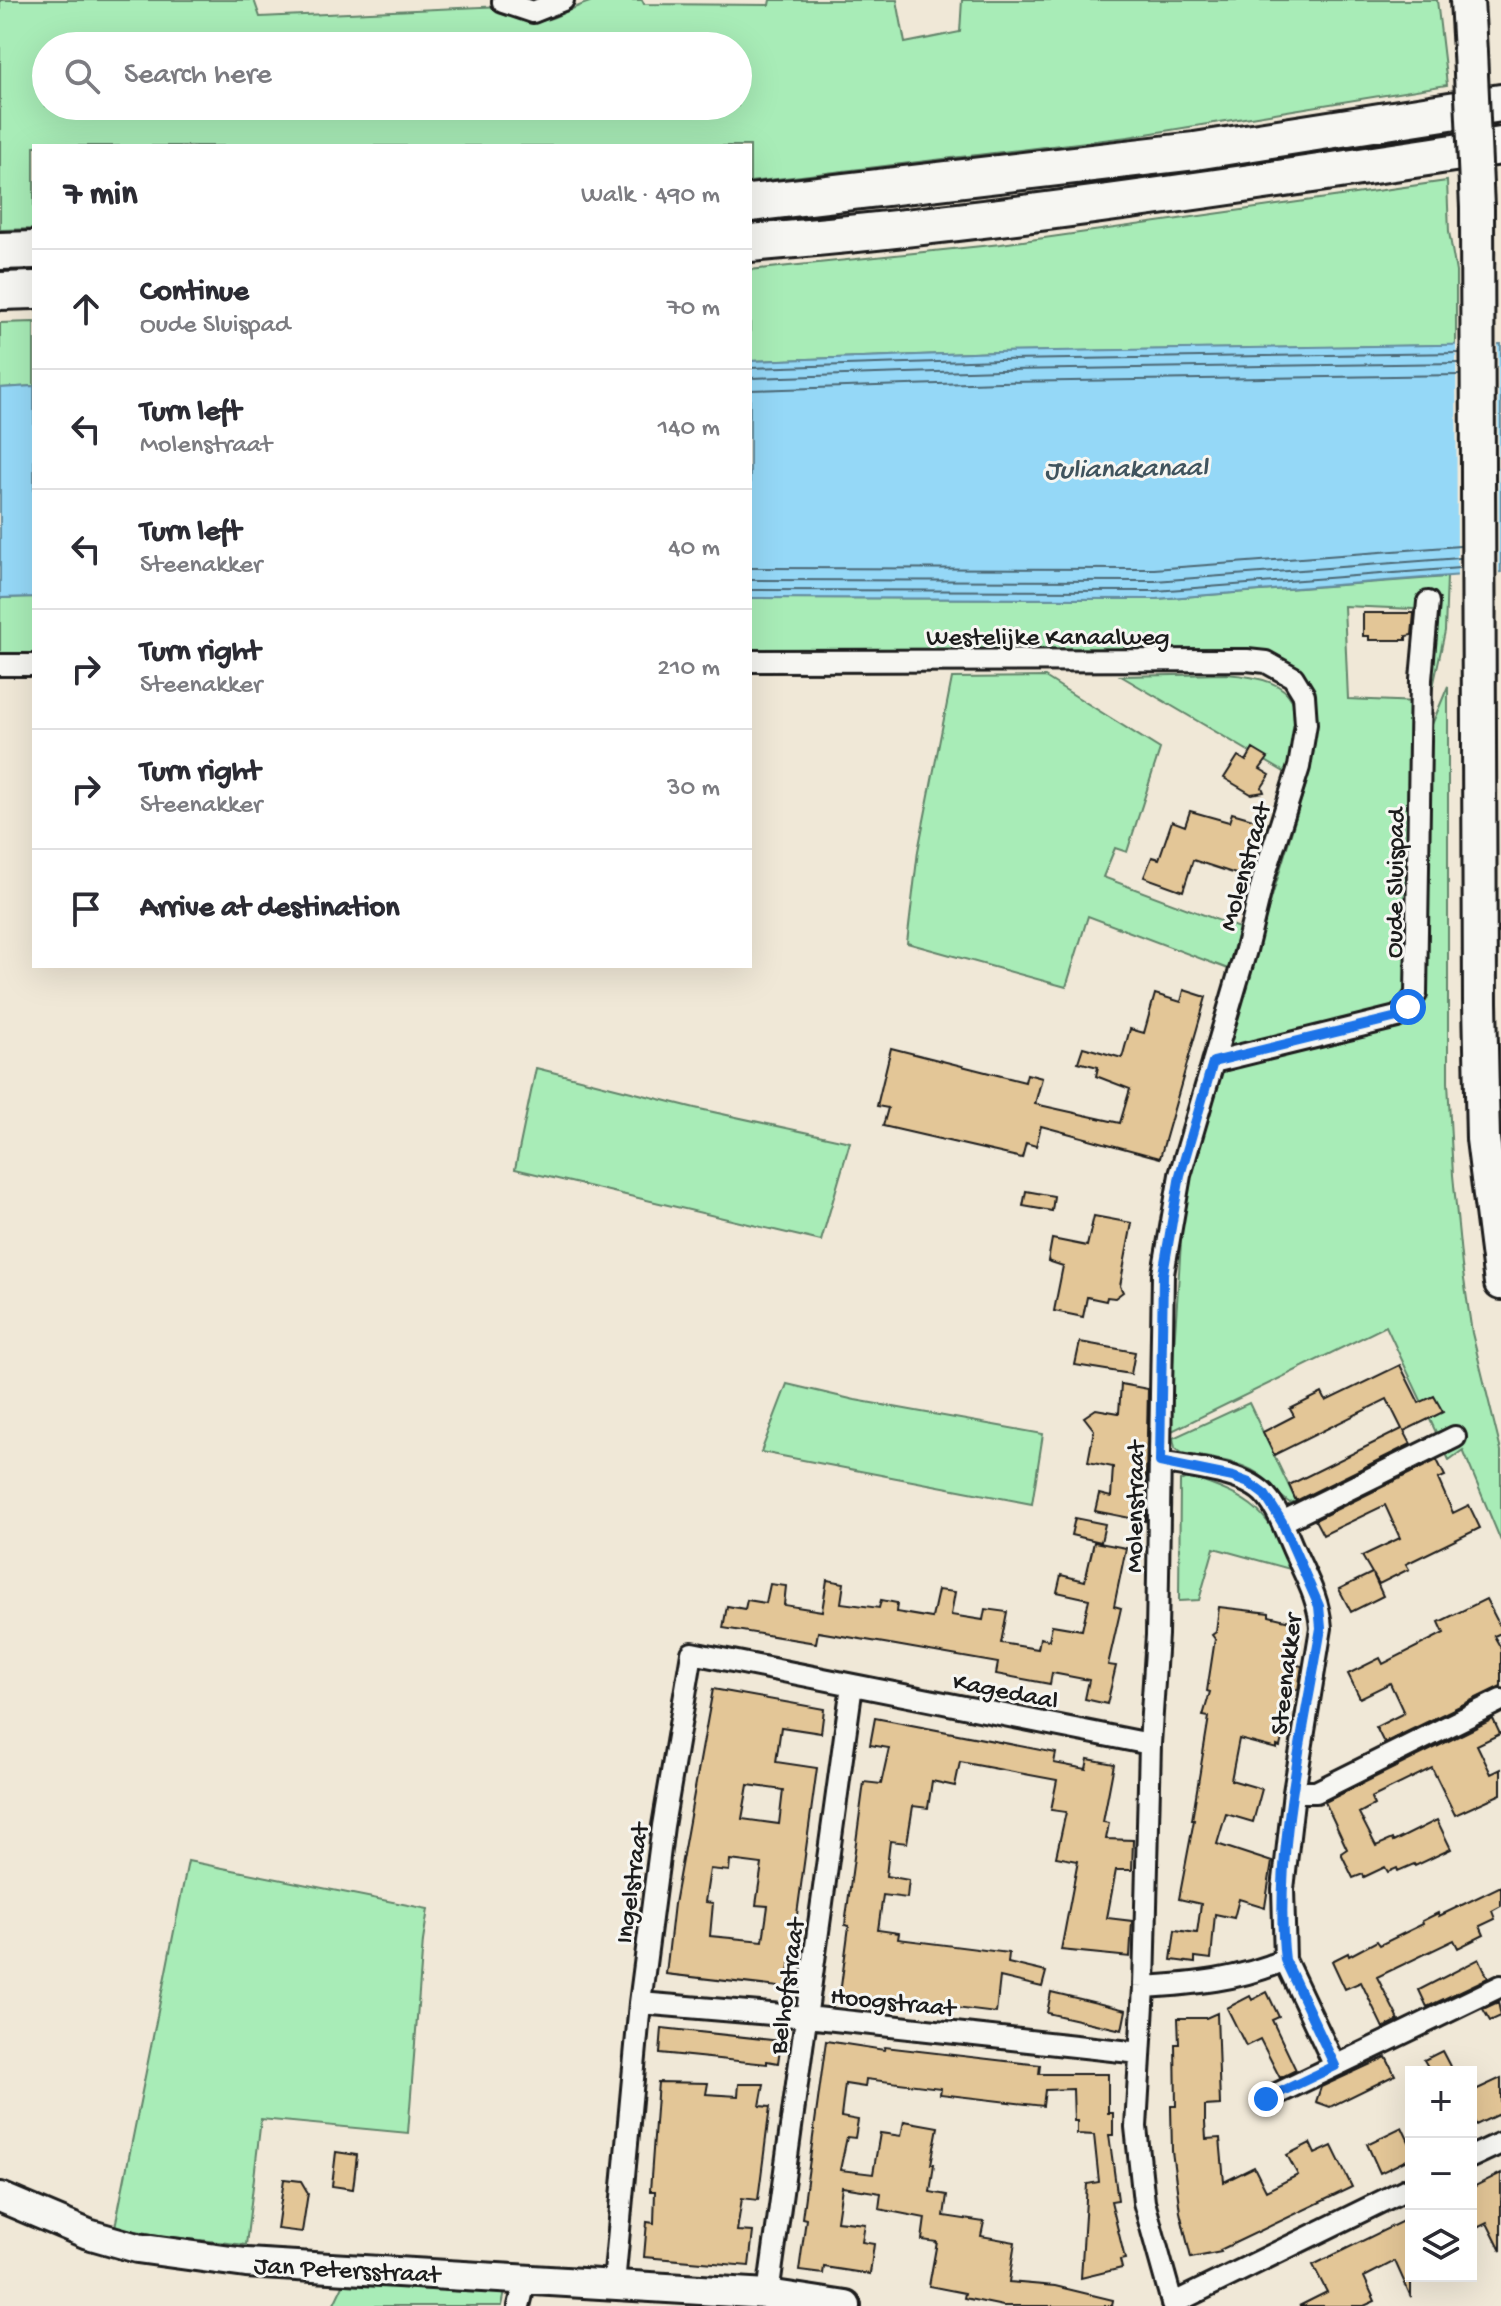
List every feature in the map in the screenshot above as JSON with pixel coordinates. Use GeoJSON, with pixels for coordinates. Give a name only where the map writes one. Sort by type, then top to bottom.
{"type":"FeatureCollection","features":[{"type":"Feature","properties":{"kind":"highway"},"geometry":{"type":"LineString","coordinates":[[752,203],[1223,147],[1501,103]]}},
{"type":"Feature","properties":{"kind":"highway"},"geometry":{"type":"LineString","coordinates":[[752,243],[978,219],[1501,146]]}},
{"type":"Feature","properties":{"kind":"highway"},"geometry":{"type":"LineString","coordinates":[[0,251],[32,250]]}},
{"type":"Feature","properties":{"kind":"highway"},"geometry":{"type":"LineString","coordinates":[[0,291],[32,290]]}},
{"type":"Feature","properties":{"kind":"main road"},"geometry":{"type":"LineString","coordinates":[[1467,0],[1477,208],[1483,1139],[1501,1283]]}},
{"type":"Feature","properties":{"kind":"street"},"geometry":{"type":"LineString","coordinates":[[503,2],[533,12],[563,0]]}},
{"type":"Feature","properties":{"kind":"street","name":"Oude Sluispad"},"geometry":{"type":"LineString","coordinates":[[1213,1062],[1397,1017],[1416,994],[1421,679],[1428,602]]}},
{"type":"Feature","properties":{"kind":"street","name":"Westelijke Kanaalweg"},"geometry":{"type":"LineString","coordinates":[[752,661],[1266,662],[1293,677],[1304,695],[1306,724]]}},
{"type":"Feature","properties":{"kind":"street"},"geometry":{"type":"LineString","coordinates":[[0,665],[32,665]]}},
{"type":"Feature","properties":{"kind":"street","name":"Molenstraat"},"geometry":{"type":"LineString","coordinates":[[1173,2305],[1144,2202],[1136,2127],[1157,1635],[1163,1274],[1180,1175],[1263,880],[1299,767],[1306,724]]}},
{"type":"Feature","properties":{"kind":"street"},"geometry":{"type":"LineString","coordinates":[[1282,1522],[1455,1437]]}},
{"type":"Feature","properties":{"kind":"street","name":"Steenakker"},"geometry":{"type":"LineString","coordinates":[[1160,1462],[1249,1483],[1265,1495],[1282,1522],[1319,1606],[1321,1628],[1294,1792],[1283,1889],[1285,1960],[1335,2066]]}},
{"type":"Feature","properties":{"kind":"street","name":"Ingelstraat"},"geometry":{"type":"LineString","coordinates":[[614,2284],[640,2003],[663,1826],[692,1653],[852,1685]]}},
{"type":"Feature","properties":{"kind":"street","name":"Kagedaal"},"geometry":{"type":"LineString","coordinates":[[852,1685],[1150,1744]]}},
{"type":"Feature","properties":{"kind":"street","name":"Belhofstraat"},"geometry":{"type":"LineString","coordinates":[[768,2294],[852,1685]]}},
{"type":"Feature","properties":{"kind":"street"},"geometry":{"type":"LineString","coordinates":[[1294,1792],[1316,1792],[1501,1700]]}},
{"type":"Feature","properties":{"kind":"street"},"geometry":{"type":"LineString","coordinates":[[1144,1987],[1228,1979],[1285,1960]]}},
{"type":"Feature","properties":{"kind":"street"},"geometry":{"type":"LineString","coordinates":[[1266,2099],[1501,1986]]}},
{"type":"Feature","properties":{"kind":"street","name":"Hoogstraat"},"geometry":{"type":"LineString","coordinates":[[640,2003],[807,2017],[1140,2053]]}},
{"type":"Feature","properties":{"kind":"street"},"geometry":{"type":"LineString","coordinates":[[1477,2154],[1501,2143]]}},
{"type":"Feature","properties":{"kind":"street"},"geometry":{"type":"LineString","coordinates":[[1173,2305],[1405,2190]]}},
{"type":"Feature","properties":{"kind":"street","name":"Jan Petersstraat"},"geometry":{"type":"LineString","coordinates":[[8,2204],[88,2234],[137,2248],[246,2263],[768,2294],[846,2306]]}},
{"type":"Feature","properties":{"kind":"street"},"geometry":{"type":"LineString","coordinates":[[519,2306],[526,2278]]}},
{"type":"Feature","properties":{"kind":"green space"},"geometry":{"type":"Polygon","coordinates":[[[0,0],[254,0],[260,17],[503,6],[515,16],[537,22],[597,0],[642,0],[644,4],[769,5],[770,0],[897,0],[905,43],[960,32],[962,0],[1437,0],[1447,85],[1128,137],[752,182],[752,144],[32,144],[32,229],[0,230],[0,0]]]}},
{"type":"Feature","properties":{"kind":"green space"},"geometry":{"type":"Polygon","coordinates":[[[1447,181],[1449,232],[1456,272],[1456,345],[999,352],[752,361],[752,270],[1001,244],[1447,181]]]}},
{"type":"Feature","properties":{"kind":"green space"},"geometry":{"type":"Polygon","coordinates":[[[32,322],[32,386],[0,388],[0,323],[32,322]]]}},
{"type":"Feature","properties":{"kind":"green space"},"geometry":{"type":"Polygon","coordinates":[[[1447,577],[1445,631],[1425,725],[1438,610],[1344,606],[1348,699],[1418,702],[1416,763],[1448,686],[1448,1082],[1453,1175],[1472,1333],[1501,1451],[1501,1541],[1463,1450],[1449,1460],[1386,1326],[1172,1431],[1169,1424],[1184,1197],[1314,750],[1314,727],[1288,668],[752,662],[752,598],[1156,599],[1447,577]]]}},
{"type":"Feature","properties":{"kind":"green space"},"geometry":{"type":"Polygon","coordinates":[[[32,597],[32,658],[0,658],[0,598],[32,597]]]}},
{"type":"Feature","properties":{"kind":"green space"},"geometry":{"type":"Polygon","coordinates":[[[1226,674],[1270,682],[1284,690],[1292,700],[1296,730],[1286,773],[1121,676],[1226,674]]]}},
{"type":"Feature","properties":{"kind":"green space"},"geometry":{"type":"Polygon","coordinates":[[[1045,677],[1160,749],[1127,852],[1115,848],[1103,877],[1239,928],[1228,969],[1088,916],[1066,987],[907,943],[918,851],[952,678],[1045,677]]]}},
{"type":"Feature","properties":{"kind":"green space"},"geometry":{"type":"Polygon","coordinates":[[[536,1068],[695,1108],[850,1142],[821,1241],[515,1169],[536,1068]]]}},
{"type":"Feature","properties":{"kind":"green space"},"geometry":{"type":"Polygon","coordinates":[[[787,1384],[855,1400],[1043,1434],[1032,1504],[761,1452],[787,1384]]]}},
{"type":"Feature","properties":{"kind":"green space"},"geometry":{"type":"Polygon","coordinates":[[[1249,1403],[1296,1501],[1290,1503],[1249,1469],[1182,1453],[1175,1448],[1173,1438],[1249,1403]]]}},
{"type":"Feature","properties":{"kind":"green space"},"geometry":{"type":"Polygon","coordinates":[[[1189,1477],[1230,1493],[1256,1509],[1276,1533],[1297,1571],[1214,1548],[1199,1600],[1179,1601],[1180,1481],[1189,1477]]]}},
{"type":"Feature","properties":{"kind":"green space"},"geometry":{"type":"Polygon","coordinates":[[[188,1861],[428,1909],[408,2133],[261,2119],[246,2245],[115,2227],[188,1861]]]}},
{"type":"Feature","properties":{"kind":"green space"},"geometry":{"type":"Polygon","coordinates":[[[346,2279],[505,2292],[502,2306],[333,2306],[346,2279]]]}},
{"type":"Feature","properties":{"kind":"water","name":"Julianakanaal"},"geometry":{"type":"Polygon","coordinates":[[[1501,344],[1501,572],[1156,599],[752,598],[752,361],[999,352],[1501,344]]]}},
{"type":"Feature","properties":{"kind":"water"},"geometry":{"type":"Polygon","coordinates":[[[32,386],[32,597],[0,598],[0,388],[32,386]]]}},
{"type":"Feature","properties":{"kind":"pier"},"geometry":{"type":"Polygon","coordinates":[[[1498,340],[1499,577],[1457,580],[1456,341],[1498,340]]]}},
{"type":"Feature","properties":{"kind":"building"},"geometry":{"type":"Polygon","coordinates":[[[1363,613],[1414,613],[1412,635],[1406,636],[1406,640],[1369,640],[1369,636],[1363,636],[1363,613]]]}},
{"type":"Feature","properties":{"kind":"building"},"geometry":{"type":"Polygon","coordinates":[[[1253,749],[1268,758],[1260,769],[1270,775],[1262,787],[1264,792],[1251,794],[1224,778],[1238,756],[1246,761],[1253,749]]]}},
{"type":"Feature","properties":{"kind":"building"},"geometry":{"type":"Polygon","coordinates":[[[1190,811],[1229,822],[1232,813],[1256,820],[1239,875],[1193,860],[1183,891],[1144,877],[1152,857],[1159,859],[1172,821],[1185,826],[1190,811]]]}},
{"type":"Feature","properties":{"kind":"building"},"geometry":{"type":"Polygon","coordinates":[[[1184,990],[1206,997],[1160,1158],[1041,1126],[1036,1146],[1026,1143],[1022,1158],[883,1126],[888,1108],[877,1106],[891,1048],[1025,1082],[1027,1074],[1042,1078],[1035,1104],[1120,1123],[1130,1089],[1096,1076],[1098,1067],[1078,1062],[1083,1047],[1122,1058],[1130,1029],[1144,1033],[1155,994],[1181,1002],[1184,990]]]}},
{"type":"Feature","properties":{"kind":"building"},"geometry":{"type":"Polygon","coordinates":[[[1026,1191],[1054,1196],[1052,1211],[1023,1206],[1026,1191]]]}},
{"type":"Feature","properties":{"kind":"building"},"geometry":{"type":"Polygon","coordinates":[[[1094,1216],[1132,1223],[1120,1286],[1123,1292],[1115,1298],[1107,1297],[1106,1301],[1087,1297],[1083,1317],[1054,1311],[1063,1266],[1048,1261],[1052,1239],[1087,1246],[1094,1216]]]}},
{"type":"Feature","properties":{"kind":"building"},"geometry":{"type":"Polygon","coordinates":[[[1080,1342],[1135,1352],[1131,1374],[1075,1365],[1080,1342]]]}},
{"type":"Feature","properties":{"kind":"building"},"geometry":{"type":"Polygon","coordinates":[[[1400,1365],[1419,1403],[1434,1396],[1443,1412],[1404,1431],[1411,1444],[1296,1501],[1289,1485],[1402,1429],[1387,1399],[1274,1455],[1263,1432],[1294,1416],[1290,1409],[1322,1393],[1326,1401],[1400,1365]]]}},
{"type":"Feature","properties":{"kind":"building"},"geometry":{"type":"Polygon","coordinates":[[[1121,1384],[1148,1389],[1145,1521],[1095,1511],[1099,1494],[1111,1497],[1113,1467],[1088,1462],[1094,1430],[1084,1417],[1096,1409],[1119,1413],[1121,1384]]]}},
{"type":"Feature","properties":{"kind":"building"},"geometry":{"type":"Polygon","coordinates":[[[1437,1460],[1445,1476],[1438,1479],[1453,1513],[1469,1505],[1480,1528],[1406,1564],[1409,1569],[1379,1584],[1373,1574],[1383,1596],[1351,1612],[1339,1589],[1372,1573],[1362,1556],[1400,1538],[1385,1505],[1323,1535],[1315,1520],[1437,1460]]]}},
{"type":"Feature","properties":{"kind":"building"},"geometry":{"type":"Polygon","coordinates":[[[1075,1518],[1105,1524],[1101,1542],[1071,1535],[1075,1518]]]}},
{"type":"Feature","properties":{"kind":"building"},"geometry":{"type":"Polygon","coordinates":[[[1094,1542],[1126,1548],[1114,1606],[1121,1608],[1108,1665],[1116,1666],[1107,1704],[1085,1699],[1089,1680],[1052,1673],[1050,1684],[996,1674],[998,1663],[890,1644],[818,1632],[816,1643],[723,1628],[727,1606],[745,1609],[747,1600],[766,1603],[770,1584],[786,1586],[784,1605],[822,1611],[827,1580],[844,1583],[841,1603],[879,1608],[881,1600],[897,1603],[896,1612],[932,1618],[938,1590],[955,1592],[951,1615],[983,1620],[985,1609],[1007,1612],[1001,1643],[1038,1649],[1040,1638],[1049,1640],[1052,1625],[1082,1630],[1089,1599],[1057,1592],[1061,1575],[1085,1581],[1094,1542]]]}},
{"type":"Feature","properties":{"kind":"building"},"geometry":{"type":"Polygon","coordinates":[[[1486,1599],[1501,1628],[1501,1633],[1494,1636],[1501,1648],[1501,1686],[1384,1743],[1376,1727],[1404,1713],[1390,1683],[1360,1698],[1348,1674],[1380,1658],[1383,1664],[1444,1633],[1439,1622],[1486,1599]]]}},
{"type":"Feature","properties":{"kind":"building"},"geometry":{"type":"Polygon","coordinates":[[[1219,1607],[1269,1613],[1269,1616],[1294,1622],[1284,1662],[1302,1666],[1298,1690],[1293,1689],[1280,1747],[1277,1746],[1277,1749],[1239,1739],[1231,1780],[1262,1789],[1253,1822],[1226,1814],[1217,1844],[1272,1862],[1265,1907],[1239,1899],[1234,1918],[1215,1914],[1211,1959],[1195,1957],[1195,1963],[1171,1960],[1175,1930],[1197,1933],[1201,1904],[1179,1899],[1209,1717],[1203,1716],[1210,1692],[1207,1691],[1215,1639],[1212,1635],[1216,1632],[1219,1607]]]}},
{"type":"Feature","properties":{"kind":"building"},"geometry":{"type":"Polygon","coordinates":[[[713,1689],[824,1709],[821,1733],[781,1727],[776,1762],[817,1768],[787,1988],[666,1974],[674,1904],[713,1689]],[[748,1785],[742,1819],[779,1824],[783,1790],[748,1785]],[[730,1860],[729,1871],[710,1869],[705,1902],[713,1903],[710,1936],[763,1941],[768,1906],[756,1905],[762,1864],[730,1860]]]}},
{"type":"Feature","properties":{"kind":"building"},"geometry":{"type":"Polygon","coordinates":[[[875,1718],[1056,1753],[1054,1763],[1086,1769],[1088,1759],[1114,1764],[1103,1822],[1109,1823],[1106,1839],[1133,1840],[1132,1870],[1116,1870],[1107,1918],[1132,1921],[1130,1957],[1061,1950],[1078,1861],[1056,1857],[1066,1812],[1051,1810],[1057,1780],[960,1762],[955,1786],[932,1781],[928,1808],[913,1806],[907,1843],[890,1841],[886,1876],[909,1880],[907,1898],[883,1895],[878,1930],[899,1933],[898,1939],[1009,1953],[1008,1963],[1046,1972],[1042,1987],[1000,1977],[996,2013],[840,1994],[849,1926],[845,1925],[864,1782],[881,1784],[889,1748],[870,1745],[875,1718]]]}},
{"type":"Feature","properties":{"kind":"building"},"geometry":{"type":"Polygon","coordinates":[[[1493,1719],[1500,1734],[1477,1745],[1491,1774],[1501,1769],[1501,1794],[1455,1815],[1432,1768],[1371,1798],[1374,1805],[1359,1813],[1376,1846],[1392,1839],[1393,1842],[1437,1820],[1451,1849],[1415,1866],[1388,1872],[1385,1867],[1364,1877],[1363,1874],[1353,1878],[1341,1853],[1347,1849],[1325,1802],[1493,1719]]]}},
{"type":"Feature","properties":{"kind":"building"},"geometry":{"type":"Polygon","coordinates":[[[1501,1886],[1501,1906],[1492,1911],[1495,1919],[1480,1926],[1484,1935],[1458,1948],[1454,1940],[1377,1977],[1399,2020],[1383,2028],[1361,1982],[1345,1989],[1332,1961],[1377,1941],[1380,1945],[1438,1913],[1439,1916],[1501,1886]]]}},
{"type":"Feature","properties":{"kind":"building"},"geometry":{"type":"Polygon","coordinates":[[[1479,1959],[1488,1978],[1427,2007],[1419,1990],[1479,1959]]]}},
{"type":"Feature","properties":{"kind":"building"},"geometry":{"type":"Polygon","coordinates":[[[1051,1992],[1126,2010],[1122,2030],[1047,2013],[1051,1992]]]}},
{"type":"Feature","properties":{"kind":"building"},"geometry":{"type":"Polygon","coordinates":[[[1267,1992],[1279,2017],[1272,2020],[1296,2070],[1280,2078],[1260,2039],[1246,2046],[1227,2008],[1250,1996],[1252,2000],[1267,1992]]]}},
{"type":"Feature","properties":{"kind":"building"},"geometry":{"type":"Polygon","coordinates":[[[1498,2002],[1501,2016],[1490,2021],[1483,2009],[1498,2002]]]}},
{"type":"Feature","properties":{"kind":"building"},"geometry":{"type":"Polygon","coordinates":[[[1217,2013],[1220,2105],[1205,2106],[1205,2123],[1206,2139],[1220,2138],[1224,2182],[1254,2167],[1266,2191],[1298,2175],[1287,2155],[1310,2143],[1315,2154],[1332,2146],[1352,2187],[1221,2252],[1191,2258],[1180,2212],[1172,2151],[1171,2106],[1176,2106],[1175,2044],[1179,2044],[1178,2018],[1206,2018],[1217,2013]]]}},
{"type":"Feature","properties":{"kind":"building"},"geometry":{"type":"Polygon","coordinates":[[[662,2028],[781,2041],[778,2063],[660,2053],[662,2028]]]}},
{"type":"Feature","properties":{"kind":"building"},"geometry":{"type":"Polygon","coordinates":[[[826,2041],[884,2050],[885,2047],[1040,2065],[1039,2074],[1108,2074],[1108,2113],[1113,2113],[1113,2135],[1109,2135],[1118,2200],[1111,2201],[1125,2259],[1120,2260],[1122,2268],[1081,2278],[1087,2184],[1099,2182],[1094,2135],[1077,2134],[1073,2089],[1045,2090],[1043,2106],[940,2094],[941,2088],[866,2079],[865,2087],[845,2084],[841,2117],[858,2120],[855,2138],[847,2137],[840,2170],[873,2174],[880,2133],[901,2136],[904,2121],[938,2127],[931,2164],[934,2164],[930,2192],[947,2195],[944,2216],[984,2222],[981,2236],[1015,2242],[1009,2282],[1055,2286],[1113,2300],[1112,2306],[1003,2306],[964,2298],[965,2293],[929,2286],[937,2242],[922,2240],[925,2218],[879,2209],[881,2193],[842,2187],[837,2221],[865,2224],[862,2242],[874,2244],[870,2274],[824,2267],[823,2274],[799,2271],[806,2219],[802,2218],[826,2041]]]}},
{"type":"Feature","properties":{"kind":"building"},"geometry":{"type":"Polygon","coordinates":[[[1442,2051],[1450,2066],[1428,2066],[1424,2060],[1442,2051]]]}},
{"type":"Feature","properties":{"kind":"building"},"geometry":{"type":"Polygon","coordinates":[[[1386,2057],[1395,2075],[1330,2107],[1316,2102],[1321,2087],[1386,2057]]]}},
{"type":"Feature","properties":{"kind":"building"},"geometry":{"type":"Polygon","coordinates":[[[1501,2078],[1501,2113],[1477,2125],[1477,2089],[1501,2078]]]}},
{"type":"Feature","properties":{"kind":"building"},"geometry":{"type":"Polygon","coordinates":[[[658,2082],[708,2083],[706,2094],[738,2096],[739,2084],[764,2084],[760,2106],[770,2107],[758,2200],[742,2198],[737,2231],[753,2232],[749,2266],[644,2257],[647,2222],[654,2223],[655,2191],[650,2191],[658,2082]]]}},
{"type":"Feature","properties":{"kind":"building"},"geometry":{"type":"Polygon","coordinates":[[[1402,2127],[1405,2133],[1405,2161],[1380,2173],[1367,2144],[1402,2127]]]}},
{"type":"Feature","properties":{"kind":"building"},"geometry":{"type":"Polygon","coordinates":[[[336,2152],[357,2155],[353,2189],[332,2186],[336,2152]]]}},
{"type":"Feature","properties":{"kind":"building"},"geometry":{"type":"Polygon","coordinates":[[[1501,2173],[1501,2251],[1487,2223],[1477,2228],[1477,2185],[1501,2173]]]}},
{"type":"Feature","properties":{"kind":"building"},"geometry":{"type":"Polygon","coordinates":[[[284,2179],[301,2181],[308,2193],[302,2232],[277,2229],[284,2179]]]}},
{"type":"Feature","properties":{"kind":"building"},"geometry":{"type":"Polygon","coordinates":[[[1405,2220],[1405,2282],[1411,2282],[1411,2297],[1395,2261],[1364,2277],[1375,2301],[1364,2306],[1299,2306],[1327,2292],[1313,2265],[1405,2220]]]}},
{"type":"Feature","properties":{"kind":"route"},"geometry":{"type":"LineString","coordinates":[[1266,2099],[1335,2066],[1285,1960],[1283,1945],[1283,1889],[1294,1792],[1321,1628],[1319,1606],[1282,1522],[1265,1495],[1249,1483],[1233,1477],[1160,1462],[1163,1274],[1180,1175],[1213,1062],[1397,1017],[1408,1007]]}}]}
